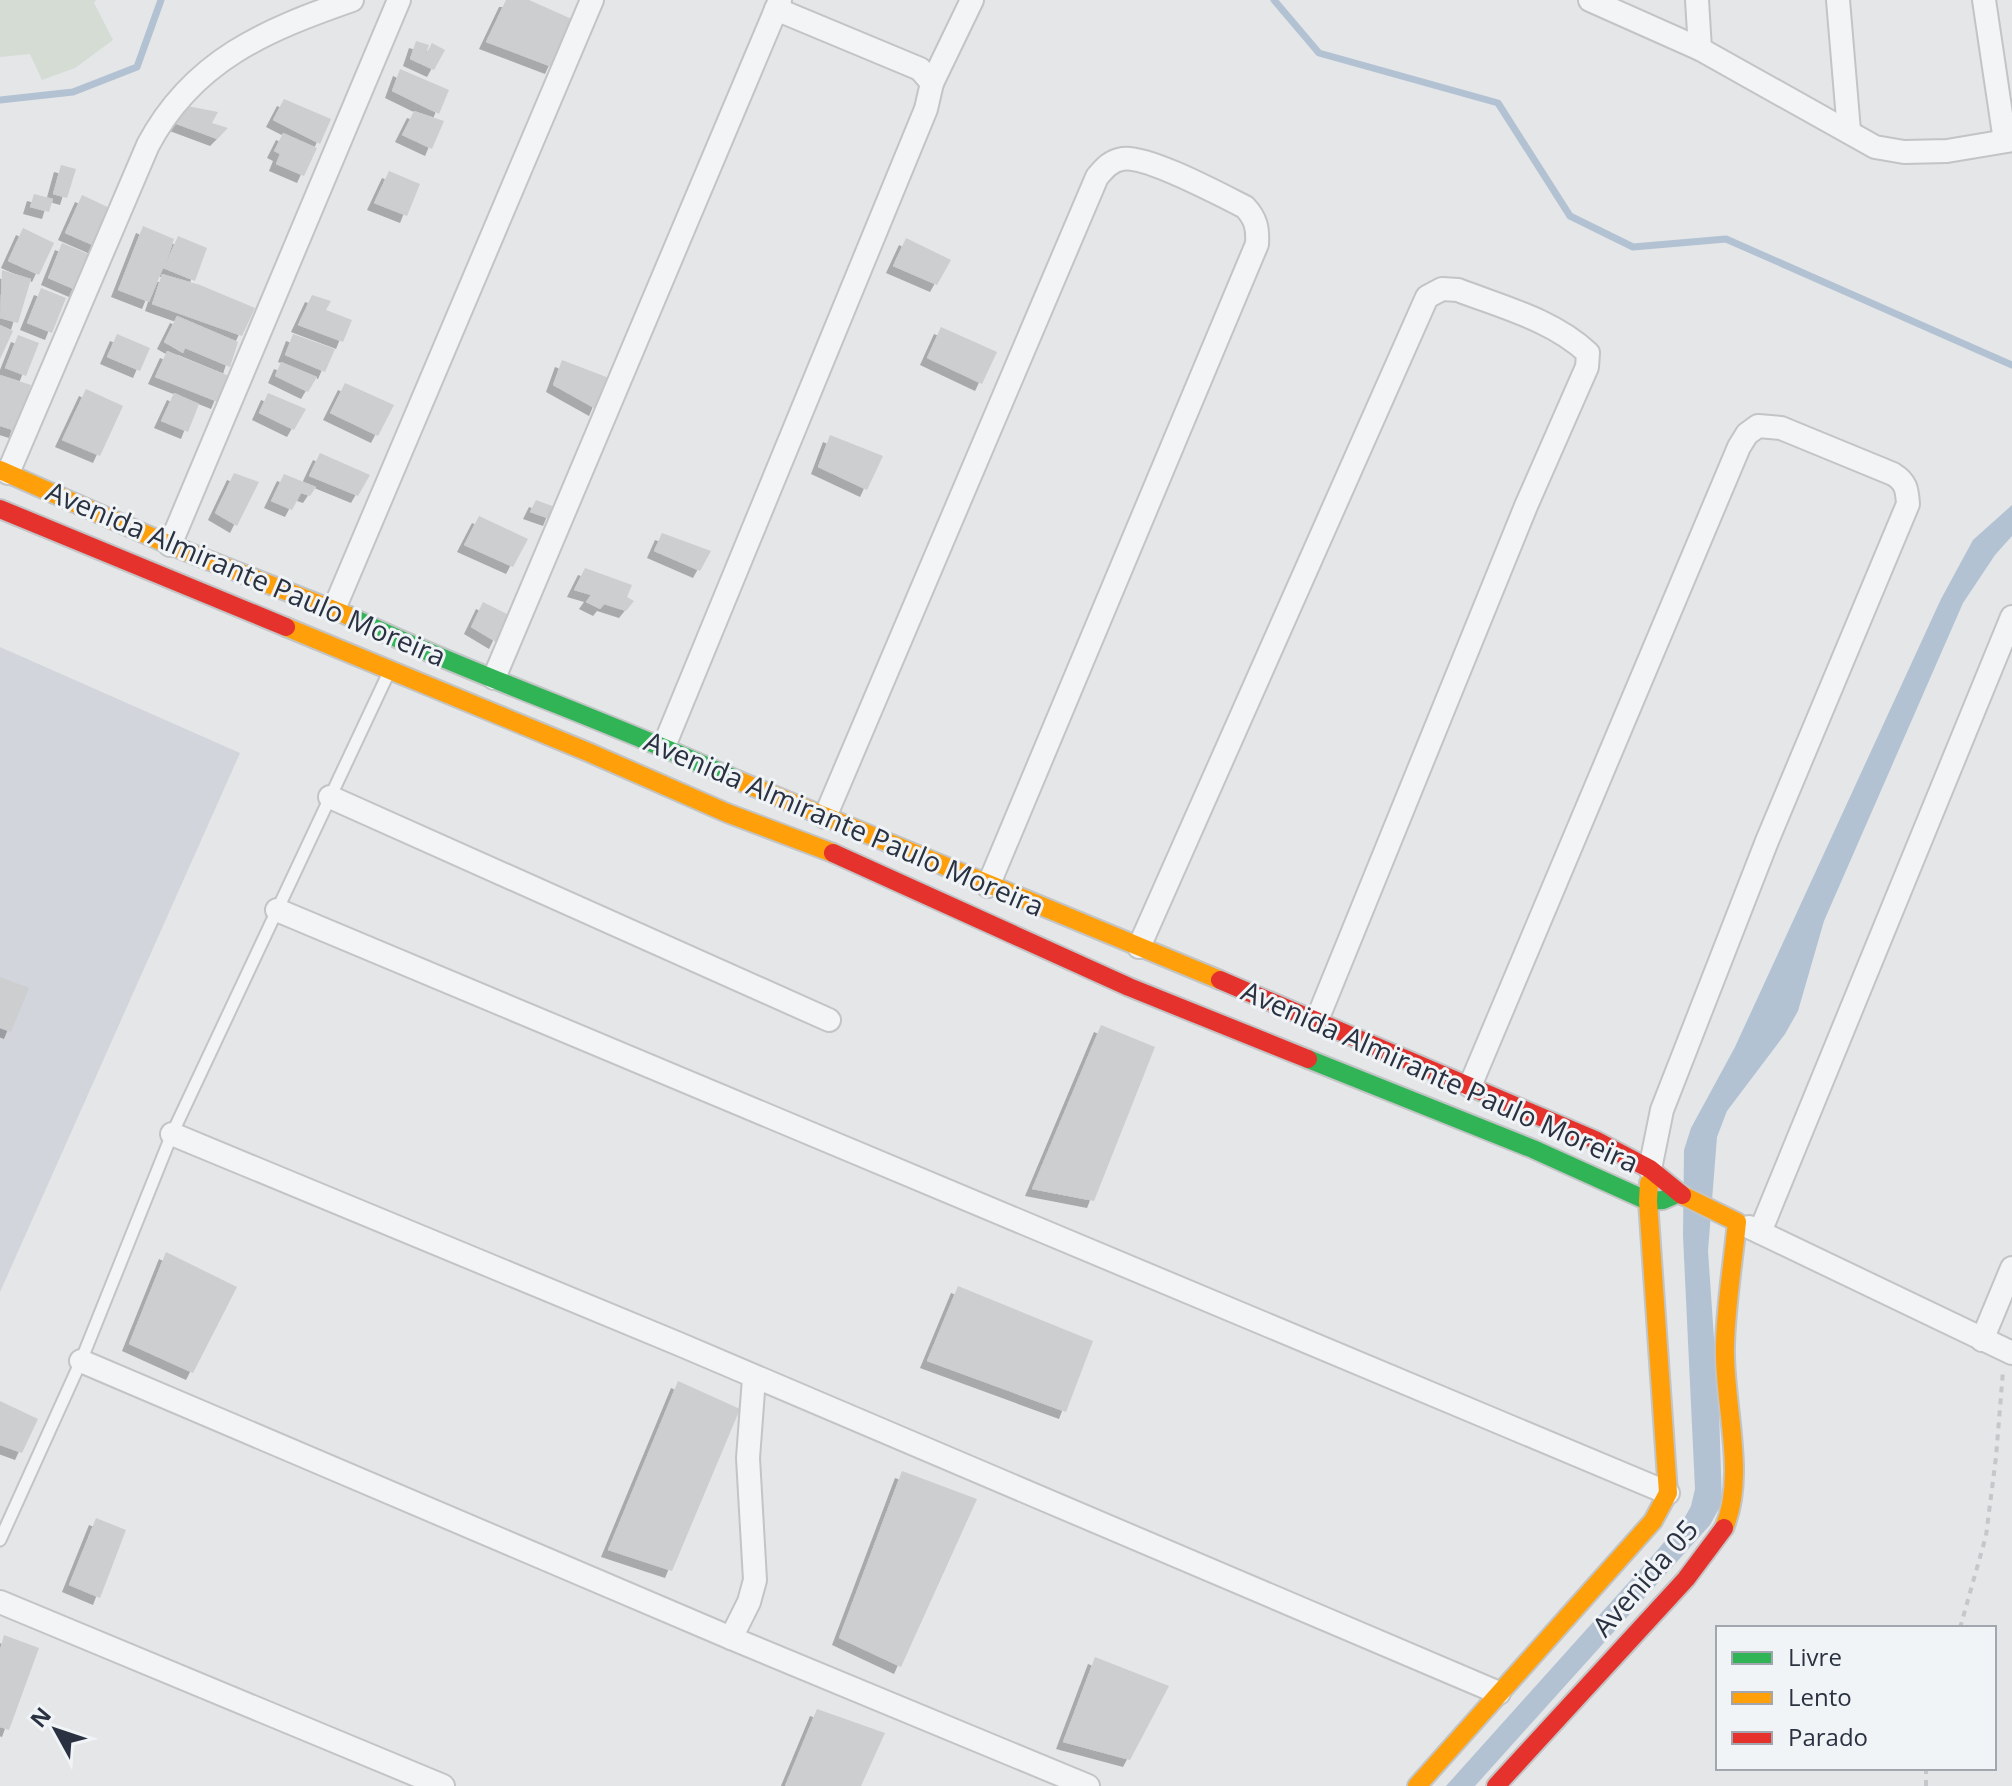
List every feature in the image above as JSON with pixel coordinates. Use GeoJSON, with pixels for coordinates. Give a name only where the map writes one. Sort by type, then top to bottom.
{"type":"FeatureCollection","features":[{"type":"Feature","properties":{"kind":"main road","name":"Avenida Almirante Paulo Moreira"},"geometry":{"type":"LineString","coordinates":[[4,472],[170,545],[334,609],[396,656],[494,678],[664,746],[765,793],[1470,1086],[1595,1140],[1650,1169],[1682,1194],[1729,1217]]}},
{"type":"Feature","properties":{"kind":"main road","name":"Avenida Almirante Paulo Moreira"},"geometry":{"type":"LineString","coordinates":[[0,509],[396,656],[588,752],[727,813],[814,845],[1129,987],[1533,1149],[1648,1201],[1682,1194]]}},
{"type":"Feature","properties":{"kind":"main road"},"geometry":{"type":"LineString","coordinates":[[1417,1786],[1653,1521],[1668,1493],[1648,1201],[1650,1169]]}},
{"type":"Feature","properties":{"kind":"main road","name":"Avenida 05"},"geometry":{"type":"LineString","coordinates":[[1496,1786],[1686,1579],[1723,1532],[1731,1513],[1733,1468],[1725,1346],[1729,1217]]}},
{"type":"Feature","properties":{"kind":"street"},"geometry":{"type":"LineString","coordinates":[[4,472],[160,122],[190,85],[231,52],[285,24],[352,0]]}},
{"type":"Feature","properties":{"kind":"street"},"geometry":{"type":"LineString","coordinates":[[170,545],[399,0]]}},
{"type":"Feature","properties":{"kind":"street"},"geometry":{"type":"LineString","coordinates":[[334,609],[592,0]]}},
{"type":"Feature","properties":{"kind":"street"},"geometry":{"type":"LineString","coordinates":[[664,746],[926,109],[932,83],[972,0]]}},
{"type":"Feature","properties":{"kind":"street"},"geometry":{"type":"LineString","coordinates":[[1697,0],[1700,49]]}},
{"type":"Feature","properties":{"kind":"street"},"geometry":{"type":"LineString","coordinates":[[1838,0],[1849,131]]}},
{"type":"Feature","properties":{"kind":"street"},"geometry":{"type":"LineString","coordinates":[[1592,1],[1700,49],[1875,147],[1904,152],[1947,151],[2009,141],[1984,0]]}},
{"type":"Feature","properties":{"kind":"street"},"geometry":{"type":"LineString","coordinates":[[494,678],[778,4],[920,69],[932,83]]}},
{"type":"Feature","properties":{"kind":"street"},"geometry":{"type":"LineString","coordinates":[[825,817],[1097,177],[1107,165],[1122,159],[1141,160],[1245,207],[1253,215],[1258,228],[1257,244],[988,886]]}},
{"type":"Feature","properties":{"kind":"street"},"geometry":{"type":"LineString","coordinates":[[1139,947],[1427,297],[1442,289],[1458,290],[1552,327],[1588,353],[1587,367],[1526,506],[1317,1020]]}},
{"type":"Feature","properties":{"kind":"street"},"geometry":{"type":"LineString","coordinates":[[1470,1086],[1747,434],[1758,426],[1781,428],[1893,474],[1903,480],[1908,504],[1767,841],[1673,1081],[1662,1110],[1650,1169]]}},
{"type":"Feature","properties":{"kind":"street"},"geometry":{"type":"LineString","coordinates":[[1760,1232],[2012,617]]}},
{"type":"Feature","properties":{"kind":"street"},"geometry":{"type":"LineString","coordinates":[[330,797],[829,1020]]}},
{"type":"Feature","properties":{"kind":"street"},"geometry":{"type":"LineString","coordinates":[[277,910],[1668,1493]]}},
{"type":"Feature","properties":{"kind":"street"},"geometry":{"type":"LineString","coordinates":[[172,1134],[679,1344],[1499,1693]]}},
{"type":"Feature","properties":{"kind":"street","name":"Avenida Almirante Paulo Moreira"},"geometry":{"type":"LineString","coordinates":[[1729,1217],[2008,1351]]}},
{"type":"Feature","properties":{"kind":"street"},"geometry":{"type":"LineString","coordinates":[[1982,1340],[2012,1268]]}},
{"type":"Feature","properties":{"kind":"street"},"geometry":{"type":"LineString","coordinates":[[81,1361],[731,1638],[1088,1786]]}},
{"type":"Feature","properties":{"kind":"street"},"geometry":{"type":"LineString","coordinates":[[731,1638],[749,1602],[755,1580],[748,1458],[754,1378]]}},
{"type":"Feature","properties":{"kind":"street"},"geometry":{"type":"LineString","coordinates":[[0,1602],[443,1786]]}},
{"type":"Feature","properties":{"kind":"lane"},"geometry":{"type":"LineString","coordinates":[[0,1540],[81,1361],[172,1134],[396,656]]}},
{"type":"Feature","properties":{"kind":"path"},"geometry":{"type":"LineString","coordinates":[[1961,1626],[1986,1536],[2008,1351]]}},
{"type":"Feature","properties":{"kind":"shaded area"},"geometry":{"type":"Polygon","coordinates":[[[0,0],[96,0],[94,3],[113,40],[75,68],[42,80],[30,54],[0,57],[0,0]]]}},
{"type":"Feature","properties":{"kind":"shaded area"},"geometry":{"type":"Polygon","coordinates":[[[0,647],[240,753],[0,1292],[0,647]]]}},
{"type":"Feature","properties":{"kind":"water"},"geometry":{"type":"Polygon","coordinates":[[[2012,505],[2012,536],[1995,555],[1963,603],[1824,921],[1798,1011],[1785,1034],[1727,1111],[1717,1137],[1708,1251],[1722,1503],[1710,1525],[1475,1786],[1446,1786],[1655,1553],[1691,1506],[1695,1489],[1683,1236],[1684,1150],[1691,1128],[1735,1047],[1941,599],[1973,540],[2012,505]]]}},
{"type":"Feature","properties":{"kind":"building"},"geometry":{"type":"Polygon","coordinates":[[[506,0],[529,0],[574,20],[552,67],[486,42],[506,0]]]}},
{"type":"Feature","properties":{"kind":"building"},"geometry":{"type":"Polygon","coordinates":[[[416,41],[429,45],[425,56],[432,43],[445,50],[434,70],[410,59],[416,41]]]}},
{"type":"Feature","properties":{"kind":"building"},"geometry":{"type":"Polygon","coordinates":[[[400,69],[449,90],[439,114],[392,91],[400,69]]]}},
{"type":"Feature","properties":{"kind":"building"},"geometry":{"type":"Polygon","coordinates":[[[284,99],[331,119],[320,144],[273,120],[284,99]]]}},
{"type":"Feature","properties":{"kind":"building"},"geometry":{"type":"Polygon","coordinates":[[[182,105],[218,112],[212,123],[228,128],[217,139],[174,123],[182,105]]]}},
{"type":"Feature","properties":{"kind":"building"},"geometry":{"type":"Polygon","coordinates":[[[414,111],[444,121],[432,149],[402,135],[414,111]]]}},
{"type":"Feature","properties":{"kind":"building"},"geometry":{"type":"Polygon","coordinates":[[[283,133],[317,148],[304,176],[276,164],[280,154],[274,151],[283,133]]]}},
{"type":"Feature","properties":{"kind":"building"},"geometry":{"type":"Polygon","coordinates":[[[61,165],[76,169],[67,198],[53,194],[61,165]]]}},
{"type":"Feature","properties":{"kind":"building"},"geometry":{"type":"Polygon","coordinates":[[[389,171],[420,184],[407,216],[374,203],[389,171]]]}},
{"type":"Feature","properties":{"kind":"building"},"geometry":{"type":"Polygon","coordinates":[[[34,194],[53,199],[49,212],[30,207],[34,194]]]}},
{"type":"Feature","properties":{"kind":"building"},"geometry":{"type":"Polygon","coordinates":[[[82,195],[114,210],[97,247],[65,233],[82,195]]]}},
{"type":"Feature","properties":{"kind":"building"},"geometry":{"type":"Polygon","coordinates":[[[143,226],[174,239],[166,263],[178,236],[207,248],[195,281],[163,268],[149,302],[118,290],[143,226]]]}},
{"type":"Feature","properties":{"kind":"building"},"geometry":{"type":"Polygon","coordinates":[[[23,228],[54,243],[39,275],[8,261],[23,228]]]}},
{"type":"Feature","properties":{"kind":"building"},"geometry":{"type":"Polygon","coordinates":[[[906,238],[951,260],[937,285],[893,266],[906,238]]]}},
{"type":"Feature","properties":{"kind":"building"},"geometry":{"type":"Polygon","coordinates":[[[62,243],[91,255],[76,290],[48,278],[62,243]]]}},
{"type":"Feature","properties":{"kind":"building"},"geometry":{"type":"Polygon","coordinates":[[[2,270],[31,279],[18,323],[0,318],[2,270]]]}},
{"type":"Feature","properties":{"kind":"building"},"geometry":{"type":"Polygon","coordinates":[[[162,274],[200,285],[255,308],[242,336],[152,304],[162,274]]]}},
{"type":"Feature","properties":{"kind":"building"},"geometry":{"type":"Polygon","coordinates":[[[41,288],[66,298],[52,333],[27,323],[41,288]]]}},
{"type":"Feature","properties":{"kind":"building"},"geometry":{"type":"Polygon","coordinates":[[[312,295],[331,301],[326,310],[352,320],[343,342],[298,325],[312,295]]]}},
{"type":"Feature","properties":{"kind":"building"},"geometry":{"type":"Polygon","coordinates":[[[177,316],[238,342],[230,367],[185,348],[183,353],[164,342],[177,316]]]}},
{"type":"Feature","properties":{"kind":"building"},"geometry":{"type":"Polygon","coordinates":[[[0,325],[13,331],[0,359],[0,325]]]}},
{"type":"Feature","properties":{"kind":"building"},"geometry":{"type":"Polygon","coordinates":[[[941,327],[997,352],[982,384],[927,358],[941,327]]]}},
{"type":"Feature","properties":{"kind":"building"},"geometry":{"type":"Polygon","coordinates":[[[117,334],[150,348],[140,371],[107,357],[117,334]]]}},
{"type":"Feature","properties":{"kind":"building"},"geometry":{"type":"Polygon","coordinates":[[[293,334],[335,349],[325,372],[285,355],[293,334]]]}},
{"type":"Feature","properties":{"kind":"building"},"geometry":{"type":"Polygon","coordinates":[[[18,335],[39,343],[26,376],[5,368],[18,335]]]}},
{"type":"Feature","properties":{"kind":"building"},"geometry":{"type":"Polygon","coordinates":[[[167,351],[229,376],[218,402],[155,377],[167,351]]]}},
{"type":"Feature","properties":{"kind":"building"},"geometry":{"type":"Polygon","coordinates":[[[562,360],[609,378],[596,409],[553,385],[562,360]]]}},
{"type":"Feature","properties":{"kind":"building"},"geometry":{"type":"Polygon","coordinates":[[[281,362],[317,377],[308,392],[275,376],[281,362]]]}},
{"type":"Feature","properties":{"kind":"building"},"geometry":{"type":"Polygon","coordinates":[[[0,375],[31,385],[16,431],[0,426],[0,375]]]}},
{"type":"Feature","properties":{"kind":"building"},"geometry":{"type":"Polygon","coordinates":[[[345,383],[394,405],[378,436],[330,413],[345,383]]]}},
{"type":"Feature","properties":{"kind":"building"},"geometry":{"type":"Polygon","coordinates":[[[86,389],[123,406],[100,456],[62,440],[86,389]]]}},
{"type":"Feature","properties":{"kind":"building"},"geometry":{"type":"Polygon","coordinates":[[[174,393],[199,404],[188,432],[161,421],[174,393]]]}},
{"type":"Feature","properties":{"kind":"building"},"geometry":{"type":"Polygon","coordinates":[[[268,393],[306,409],[294,430],[259,413],[268,393]]]}},
{"type":"Feature","properties":{"kind":"building"},"geometry":{"type":"Polygon","coordinates":[[[830,435],[883,456],[867,490],[818,467],[830,435]]]}},
{"type":"Feature","properties":{"kind":"building"},"geometry":{"type":"Polygon","coordinates":[[[320,453],[370,475],[358,496],[309,476],[320,453]]]}},
{"type":"Feature","properties":{"kind":"building"},"geometry":{"type":"Polygon","coordinates":[[[234,473],[259,482],[237,526],[215,513],[234,473]]]}},
{"type":"Feature","properties":{"kind":"building"},"geometry":{"type":"Polygon","coordinates":[[[284,474],[316,487],[310,496],[301,493],[292,510],[271,501],[284,474]]]}},
{"type":"Feature","properties":{"kind":"building"},"geometry":{"type":"Polygon","coordinates":[[[536,500],[555,507],[550,519],[530,512],[536,500]]]}},
{"type":"Feature","properties":{"kind":"building"},"geometry":{"type":"Polygon","coordinates":[[[479,516],[528,539],[513,567],[464,545],[479,516]]]}},
{"type":"Feature","properties":{"kind":"building"},"geometry":{"type":"Polygon","coordinates":[[[662,533],[711,551],[700,571],[654,551],[662,533]]]}},
{"type":"Feature","properties":{"kind":"building"},"geometry":{"type":"Polygon","coordinates":[[[585,568],[632,585],[627,597],[634,601],[626,611],[604,604],[600,609],[586,602],[591,595],[574,590],[585,568]]]}},
{"type":"Feature","properties":{"kind":"building"},"geometry":{"type":"Polygon","coordinates":[[[483,602],[509,615],[496,642],[471,627],[483,602]]]}},
{"type":"Feature","properties":{"kind":"building"},"geometry":{"type":"Polygon","coordinates":[[[0,977],[29,988],[11,1032],[0,1028],[0,977]]]}},
{"type":"Feature","properties":{"kind":"building"},"geometry":{"type":"Polygon","coordinates":[[[1101,1025],[1155,1047],[1094,1201],[1032,1189],[1101,1025]]]}},
{"type":"Feature","properties":{"kind":"building"},"geometry":{"type":"Polygon","coordinates":[[[166,1252],[237,1287],[193,1373],[129,1344],[166,1252]]]}},
{"type":"Feature","properties":{"kind":"building"},"geometry":{"type":"Polygon","coordinates":[[[958,1286],[1093,1341],[1066,1412],[927,1361],[958,1286]]]}},
{"type":"Feature","properties":{"kind":"building"},"geometry":{"type":"Polygon","coordinates":[[[678,1381],[740,1409],[672,1571],[608,1550],[678,1381]]]}},
{"type":"Feature","properties":{"kind":"building"},"geometry":{"type":"Polygon","coordinates":[[[0,1401],[38,1419],[22,1453],[0,1445],[0,1401]]]}},
{"type":"Feature","properties":{"kind":"building"},"geometry":{"type":"Polygon","coordinates":[[[902,1471],[977,1499],[901,1667],[839,1638],[902,1471]]]}},
{"type":"Feature","properties":{"kind":"building"},"geometry":{"type":"Polygon","coordinates":[[[96,1518],[126,1530],[100,1598],[69,1585],[96,1518]]]}},
{"type":"Feature","properties":{"kind":"building"},"geometry":{"type":"Polygon","coordinates":[[[4,1635],[39,1648],[9,1730],[0,1727],[0,1650],[4,1635]]]}},
{"type":"Feature","properties":{"kind":"building"},"geometry":{"type":"Polygon","coordinates":[[[1095,1657],[1169,1686],[1130,1760],[1063,1742],[1095,1657]]]}},
{"type":"Feature","properties":{"kind":"building"},"geometry":{"type":"Polygon","coordinates":[[[817,1709],[885,1733],[861,1786],[785,1786],[817,1709]]]}},
{"type":"Feature","properties":{"kind":"waterway"},"geometry":{"type":"LineString","coordinates":[[0,100],[73,92],[137,67],[161,0]]}},
{"type":"Feature","properties":{"kind":"waterway"},"geometry":{"type":"LineString","coordinates":[[1274,0],[1319,53],[1498,103],[1570,216],[1633,247],[1726,239],[2012,365]]}},
{"type":"Feature","properties":{"kind":"traffic: fast"},"geometry":{"type":"LineString","coordinates":[[349,616],[737,780]]}},
{"type":"Feature","properties":{"kind":"traffic: fast"},"geometry":{"type":"LineString","coordinates":[[1308,1059],[1533,1149],[1648,1201],[1663,1200],[1679,1193]]}},
{"type":"Feature","properties":{"kind":"traffic: slow"},"geometry":{"type":"LineString","coordinates":[[0,470],[170,545],[349,616]]}},
{"type":"Feature","properties":{"kind":"traffic: slow"},"geometry":{"type":"LineString","coordinates":[[286,627],[727,813],[833,853]]}},
{"type":"Feature","properties":{"kind":"traffic: slow"},"geometry":{"type":"LineString","coordinates":[[737,780],[1220,980]]}},
{"type":"Feature","properties":{"kind":"traffic: slow"},"geometry":{"type":"LineString","coordinates":[[1417,1786],[1653,1521],[1668,1493],[1649,1183]]}},
{"type":"Feature","properties":{"kind":"traffic: slow"},"geometry":{"type":"LineString","coordinates":[[1682,1195],[1737,1222],[1725,1345],[1734,1485],[1724,1528]]}},
{"type":"Feature","properties":{"kind":"traffic: jam"},"geometry":{"type":"LineString","coordinates":[[0,509],[286,627]]}},
{"type":"Feature","properties":{"kind":"traffic: jam"},"geometry":{"type":"LineString","coordinates":[[833,853],[1129,987],[1308,1059]]}},
{"type":"Feature","properties":{"kind":"traffic: jam"},"geometry":{"type":"LineString","coordinates":[[1220,980],[1595,1140],[1650,1169],[1682,1195]]}},
{"type":"Feature","properties":{"kind":"traffic: jam"},"geometry":{"type":"LineString","coordinates":[[1496,1786],[1686,1579],[1724,1528]]}}]}
